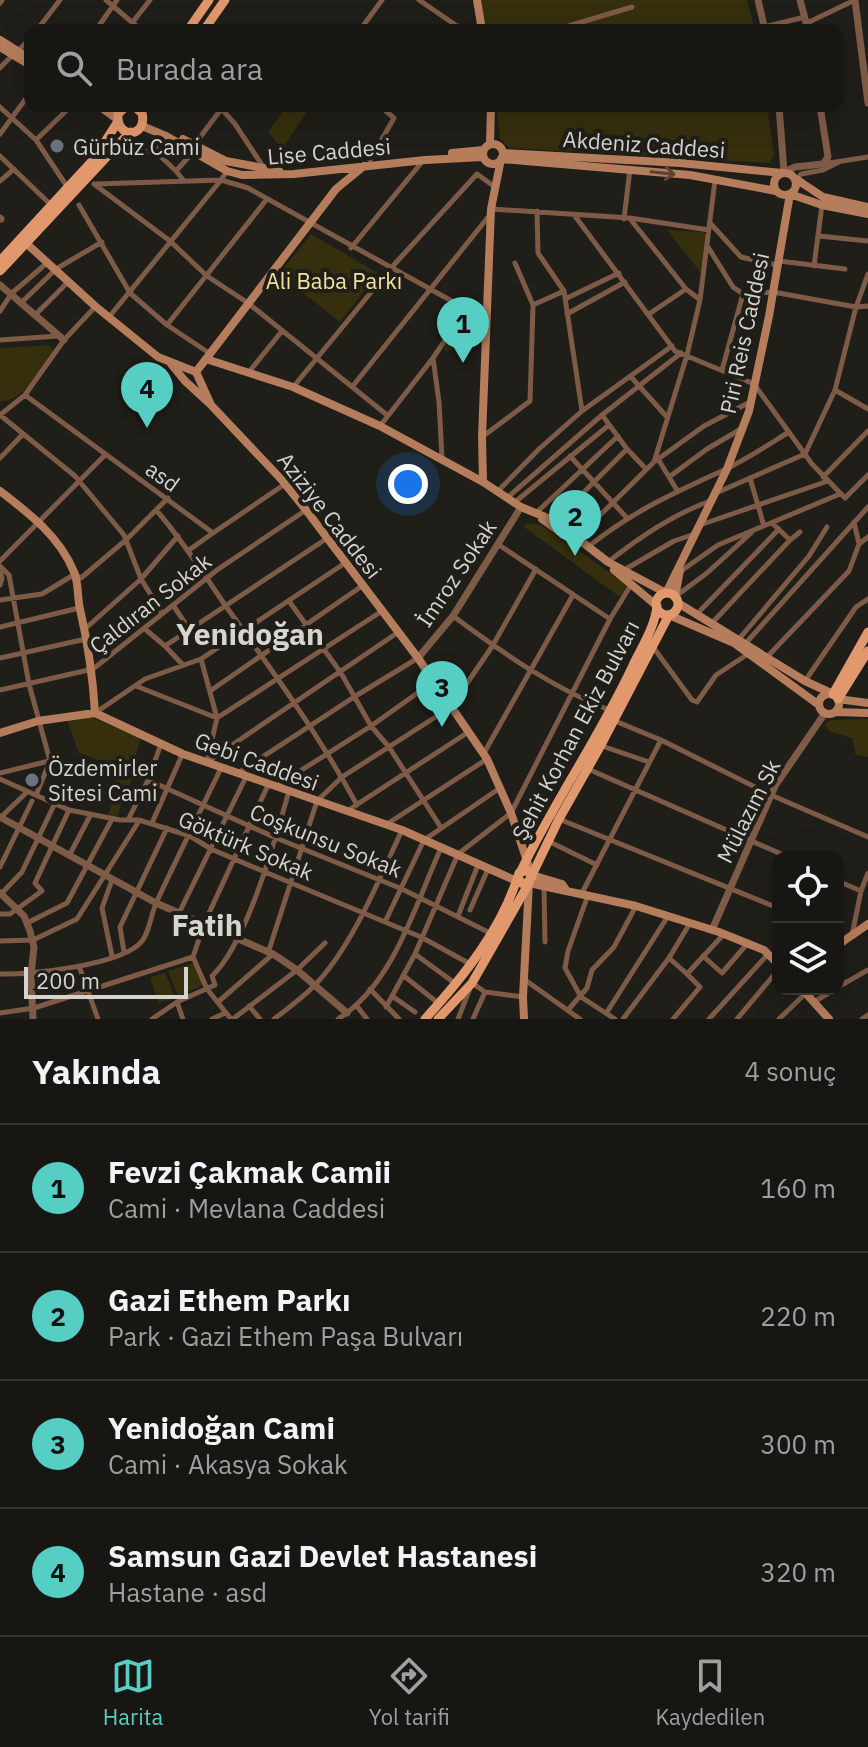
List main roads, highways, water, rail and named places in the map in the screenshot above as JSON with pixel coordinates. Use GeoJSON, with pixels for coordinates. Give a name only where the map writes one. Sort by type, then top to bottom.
{"type":"FeatureCollection","features":[{"type":"Feature","properties":{"kind":"main road"},"geometry":{"type":"LineString","coordinates":[[192,24],[209,0]]}},
{"type":"Feature","properties":{"kind":"main road"},"geometry":{"type":"LineString","coordinates":[[208,24],[225,0]]}},
{"type":"Feature","properties":{"kind":"main road"},"geometry":{"type":"LineString","coordinates":[[477,0],[481,24]]}},
{"type":"Feature","properties":{"kind":"main road"},"geometry":{"type":"LineString","coordinates":[[0,40],[24,60]]}},
{"type":"Feature","properties":{"kind":"main road"},"geometry":{"type":"LineString","coordinates":[[0,47],[24,56]]}},
{"type":"Feature","properties":{"kind":"main road"},"geometry":{"type":"LineString","coordinates":[[483,482],[486,320],[495,187],[491,112]]}},
{"type":"Feature","properties":{"kind":"main road"},"geometry":{"type":"LineString","coordinates":[[119,113],[122,130],[130,132]]}},
{"type":"Feature","properties":{"kind":"main road"},"geometry":{"type":"LineString","coordinates":[[0,261],[94,159],[119,113]]}},
{"type":"Feature","properties":{"kind":"main road"},"geometry":{"type":"LineString","coordinates":[[0,271],[145,116]]}},
{"type":"Feature","properties":{"kind":"main road","name":"Lise Caddesi"},"geometry":{"type":"LineString","coordinates":[[145,116],[166,136],[226,161],[264,169],[296,170],[492,153]]}},
{"type":"Feature","properties":{"kind":"main road","name":"Lise Caddesi"},"geometry":{"type":"LineString","coordinates":[[145,116],[227,171],[242,175],[294,174],[367,163],[492,153]]}},
{"type":"Feature","properties":{"kind":"main road"},"geometry":{"type":"LineString","coordinates":[[492,153],[495,187]]}},
{"type":"Feature","properties":{"kind":"main road","name":"Akdeniz Caddesi"},"geometry":{"type":"LineString","coordinates":[[492,153],[715,179],[868,214]]}},
{"type":"Feature","properties":{"kind":"main road","name":"Akdeniz Caddesi"},"geometry":{"type":"LineString","coordinates":[[492,153],[680,163],[783,173]]}},
{"type":"Feature","properties":{"kind":"main road"},"geometry":{"type":"LineString","coordinates":[[27,244],[95,306],[158,357],[196,372],[336,189],[367,163]]}},
{"type":"Feature","properties":{"kind":"main road"},"geometry":{"type":"LineString","coordinates":[[796,179],[796,187],[782,193],[774,181],[783,173],[791,174],[823,197],[868,207]]}},
{"type":"Feature","properties":{"kind":"main road","name":"Piri Reis Caddesi"},"geometry":{"type":"LineString","coordinates":[[673,598],[680,567],[727,469],[751,402],[783,231],[782,193]]}},
{"type":"Feature","properties":{"kind":"main road"},"geometry":{"type":"LineString","coordinates":[[208,356],[293,387],[380,426],[535,513],[555,521],[608,562],[835,696],[839,708],[826,710]]}},
{"type":"Feature","properties":{"kind":"main road"},"geometry":{"type":"LineString","coordinates":[[170,364],[211,405]]}},
{"type":"Feature","properties":{"kind":"main road","name":"Aziziye Caddesi"},"geometry":{"type":"LineString","coordinates":[[196,372],[211,405],[306,510],[418,658],[485,756],[511,813],[526,860]]}},
{"type":"Feature","properties":{"kind":"main road"},"geometry":{"type":"LineString","coordinates":[[0,491],[38,520],[59,546],[75,574],[93,669],[95,713],[38,721],[0,733]]}},
{"type":"Feature","properties":{"kind":"main road"},"geometry":{"type":"LineString","coordinates":[[535,513],[632,584],[662,614],[734,643],[826,710],[868,713]]}},
{"type":"Feature","properties":{"kind":"main road"},"geometry":{"type":"LineString","coordinates":[[657,606],[660,596],[673,598]]}},
{"type":"Feature","properties":{"kind":"main road"},"geometry":{"type":"LineString","coordinates":[[669,615],[675,612],[673,598]]}},
{"type":"Feature","properties":{"kind":"main road","name":"Şehit Korhan Ekiz Bulvarı"},"geometry":{"type":"LineString","coordinates":[[425,1019],[472,965],[523,877],[548,841],[601,745],[656,617],[657,606]]}},
{"type":"Feature","properties":{"kind":"main road","name":"Şehit Korhan Ekiz Bulvarı"},"geometry":{"type":"LineString","coordinates":[[438,1019],[472,983],[523,877],[526,860],[669,615]]}},
{"type":"Feature","properties":{"kind":"main road"},"geometry":{"type":"LineString","coordinates":[[835,696],[868,632]]}},
{"type":"Feature","properties":{"kind":"main road"},"geometry":{"type":"LineString","coordinates":[[835,696],[868,651]]}},
{"type":"Feature","properties":{"kind":"main road"},"geometry":{"type":"LineString","coordinates":[[826,710],[823,696],[868,703]]}},
{"type":"Feature","properties":{"kind":"main road","name":"Gebi Caddesi"},"geometry":{"type":"LineString","coordinates":[[95,713],[183,754],[402,830],[499,874],[562,884],[567,891]]}},
{"type":"Feature","properties":{"kind":"main road"},"geometry":{"type":"LineString","coordinates":[[523,877],[524,1019]]}},
{"type":"Feature","properties":{"kind":"main road","name":"Gebi Caddesi"},"geometry":{"type":"LineString","coordinates":[[523,877],[544,887],[636,906],[712,930],[768,954],[772,959]]}},
{"type":"Feature","properties":{"kind":"main road"},"geometry":{"type":"LineString","coordinates":[[844,938],[868,924]]}},
{"type":"Feature","properties":{"kind":"main road"},"geometry":{"type":"LineString","coordinates":[[808,995],[824,1017]]}},
{"type":"Feature","properties":{"kind":"place","name":"Gürbüz Cami"},"geometry":{"type":"Point","coordinates":[57,146]}},
{"type":"Feature","properties":{"kind":"place","name":"Fevzi Çakmak Camii"},"geometry":{"type":"Point","coordinates":[463,363]}},
{"type":"Feature","properties":{"kind":"place","name":"Samsun Gazi Devlet Hastanesi"},"geometry":{"type":"Point","coordinates":[147,428]}},
{"type":"Feature","properties":{"kind":"place","name":"Gazi Ethem Parkı"},"geometry":{"type":"Point","coordinates":[575,556]}},
{"type":"Feature","properties":{"kind":"place","name":"Yenidoğan Cami"},"geometry":{"type":"Point","coordinates":[442,727]}},
{"type":"Feature","properties":{"kind":"place","name":"Özdemirler Sitesi Cami"},"geometry":{"type":"Point","coordinates":[32,780]}},
{"type":"Feature","properties":{"kind":"district","name":"Yenidoğan"},"geometry":{"type":"Point","coordinates":[250,633]}},
{"type":"Feature","properties":{"kind":"district","name":"Fatih"},"geometry":{"type":"Point","coordinates":[207,924]}},
{"type":"Feature","properties":{"kind":"park label","name":"Ali Baba Parkı"},"geometry":{"type":"Point","coordinates":[334,280]}}]}
